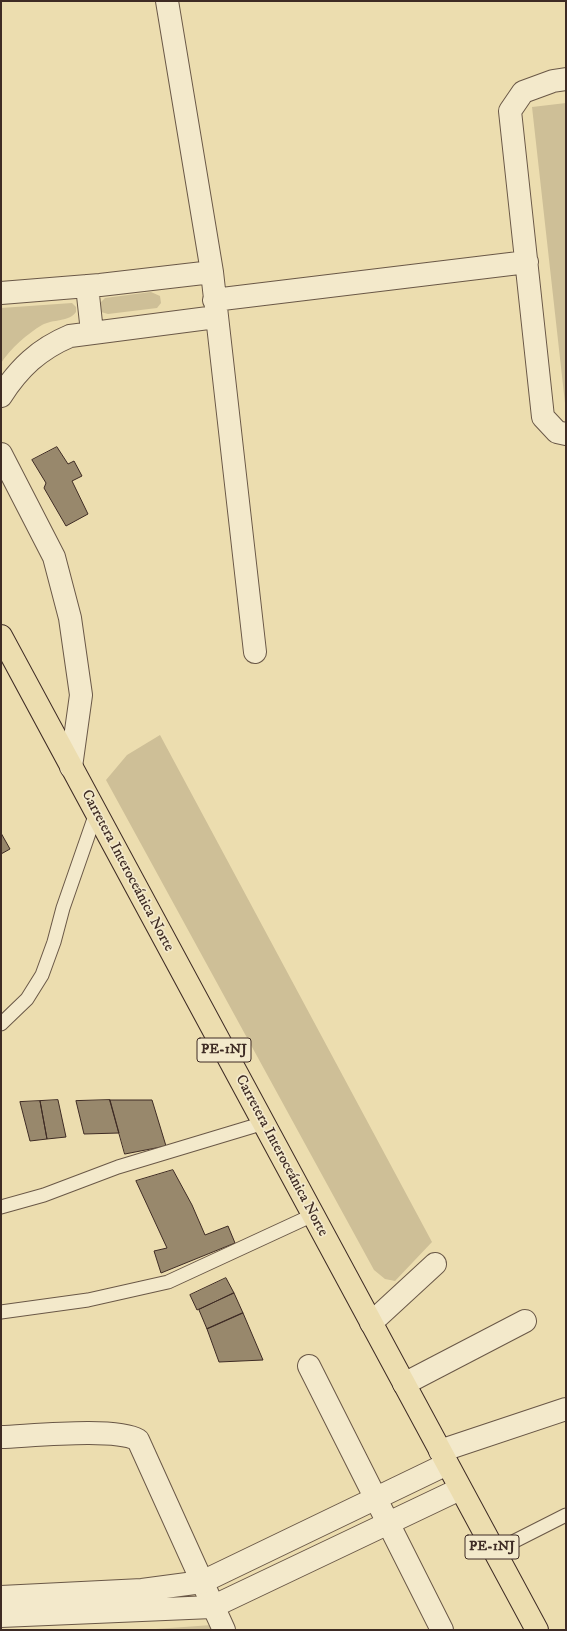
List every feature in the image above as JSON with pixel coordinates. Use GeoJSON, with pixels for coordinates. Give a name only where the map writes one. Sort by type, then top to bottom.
{"type":"FeatureCollection","features":[{"type":"Feature","properties":{"kind":"highway","name":"Carretera Interoceánica Norte"},"geometry":{"type":"LineString","coordinates":[[1,636],[444,1458]]}},
{"type":"Feature","properties":{"kind":"highway","name":"PE-1NJ"},"geometry":{"type":"LineString","coordinates":[[444,1458],[537,1630]]}},
{"type":"Feature","properties":{"kind":"street"},"geometry":{"type":"LineString","coordinates":[[167,1],[212,272],[255,652]]}},
{"type":"Feature","properties":{"kind":"street"},"geometry":{"type":"LineString","coordinates":[[566,79],[552,81],[522,92],[510,111],[544,417],[557,432],[566,434]]}},
{"type":"Feature","properties":{"kind":"street"},"geometry":{"type":"LineString","coordinates":[[1,396],[19,372],[41,350],[70,336],[215,308],[527,262]]}},
{"type":"Feature","properties":{"kind":"street"},"geometry":{"type":"LineString","coordinates":[[1,293],[87,286],[212,272]]}},
{"type":"Feature","properties":{"kind":"street"},"geometry":{"type":"LineString","coordinates":[[87,286],[92,332]]}},
{"type":"Feature","properties":{"kind":"street"},"geometry":{"type":"LineString","coordinates":[[1,454],[54,557],[70,618],[81,694],[71,767]]}},
{"type":"Feature","properties":{"kind":"street"},"geometry":{"type":"LineString","coordinates":[[371,1323],[435,1264]]}},
{"type":"Feature","properties":{"kind":"street"},"geometry":{"type":"LineString","coordinates":[[404,1384],[525,1321]]}},
{"type":"Feature","properties":{"kind":"street"},"geometry":{"type":"LineString","coordinates":[[309,1366],[442,1630]]}},
{"type":"Feature","properties":{"kind":"street"},"geometry":{"type":"LineString","coordinates":[[1,1596],[142,1590],[202,1582],[376,1499],[444,1458],[566,1409]]}},
{"type":"Feature","properties":{"kind":"street"},"geometry":{"type":"LineString","coordinates":[[1,1437],[112,1433],[125,1434],[138,1440],[212,1607],[224,1630]]}},
{"type":"Feature","properties":{"kind":"street"},"geometry":{"type":"LineString","coordinates":[[1,1616],[212,1607],[460,1489]]}},
{"type":"Feature","properties":{"kind":"lane"},"geometry":{"type":"LineString","coordinates":[[1,1024],[27,999],[42,975],[54,942],[63,908],[96,813]]}},
{"type":"Feature","properties":{"kind":"lane"},"geometry":{"type":"LineString","coordinates":[[1,1207],[44,1195],[118,1166],[264,1123]]}},
{"type":"Feature","properties":{"kind":"lane"},"geometry":{"type":"LineString","coordinates":[[1,1312],[88,1300],[168,1282],[313,1215]]}},
{"type":"Feature","properties":{"kind":"lane"},"geometry":{"type":"LineString","coordinates":[[494,1551],[566,1515]]}},
{"type":"Feature","properties":{"kind":"shaded area"},"geometry":{"type":"Polygon","coordinates":[[[566,103],[566,403],[565,403],[532,107],[566,103]]]}},
{"type":"Feature","properties":{"kind":"shaded area"},"geometry":{"type":"Polygon","coordinates":[[[151,292],[160,296],[161,303],[157,308],[108,314],[101,312],[99,304],[105,298],[151,292]]]}},
{"type":"Feature","properties":{"kind":"shaded area"},"geometry":{"type":"Polygon","coordinates":[[[72,303],[76,307],[76,312],[73,315],[65,319],[46,323],[36,329],[14,347],[1,363],[1,308],[72,303]]]}},
{"type":"Feature","properties":{"kind":"shaded area"},"geometry":{"type":"Polygon","coordinates":[[[160,735],[432,1242],[395,1281],[385,1279],[374,1270],[106,780],[127,755],[160,735]]]}},
{"type":"Feature","properties":{"kind":"shaded area"},"geometry":{"type":"Polygon","coordinates":[[[212,1625],[214,1630],[142,1630],[212,1625]]]}},
{"type":"Feature","properties":{"kind":"building"},"geometry":{"type":"Polygon","coordinates":[[[57,447],[68,464],[74,461],[82,476],[72,481],[88,514],[66,526],[44,488],[46,483],[32,460],[57,447]]]}},
{"type":"Feature","properties":{"kind":"building"},"geometry":{"type":"Polygon","coordinates":[[[1,833],[10,849],[1,854],[1,833]]]}},
{"type":"Feature","properties":{"kind":"building"},"geometry":{"type":"Polygon","coordinates":[[[58,1100],[66,1137],[47,1139],[40,1101],[58,1100]]]}},
{"type":"Feature","properties":{"kind":"building"},"geometry":{"type":"Polygon","coordinates":[[[110,1100],[152,1100],[166,1146],[125,1154],[110,1100]]]}},
{"type":"Feature","properties":{"kind":"building"},"geometry":{"type":"Polygon","coordinates":[[[110,1100],[119,1133],[84,1134],[76,1101],[110,1100]]]}},
{"type":"Feature","properties":{"kind":"building"},"geometry":{"type":"Polygon","coordinates":[[[40,1101],[47,1139],[30,1141],[20,1102],[40,1101]]]}},
{"type":"Feature","properties":{"kind":"building"},"geometry":{"type":"Polygon","coordinates":[[[173,1170],[192,1205],[205,1235],[228,1226],[235,1243],[161,1273],[154,1251],[167,1248],[136,1181],[173,1170]]]}},
{"type":"Feature","properties":{"kind":"building"},"geometry":{"type":"Polygon","coordinates":[[[226,1278],[234,1293],[197,1310],[190,1295],[226,1278]]]}},
{"type":"Feature","properties":{"kind":"building"},"geometry":{"type":"Polygon","coordinates":[[[234,1293],[243,1313],[207,1329],[199,1310],[234,1293]]]}},
{"type":"Feature","properties":{"kind":"building"},"geometry":{"type":"Polygon","coordinates":[[[243,1313],[263,1360],[219,1362],[207,1329],[243,1313]]]}}]}
